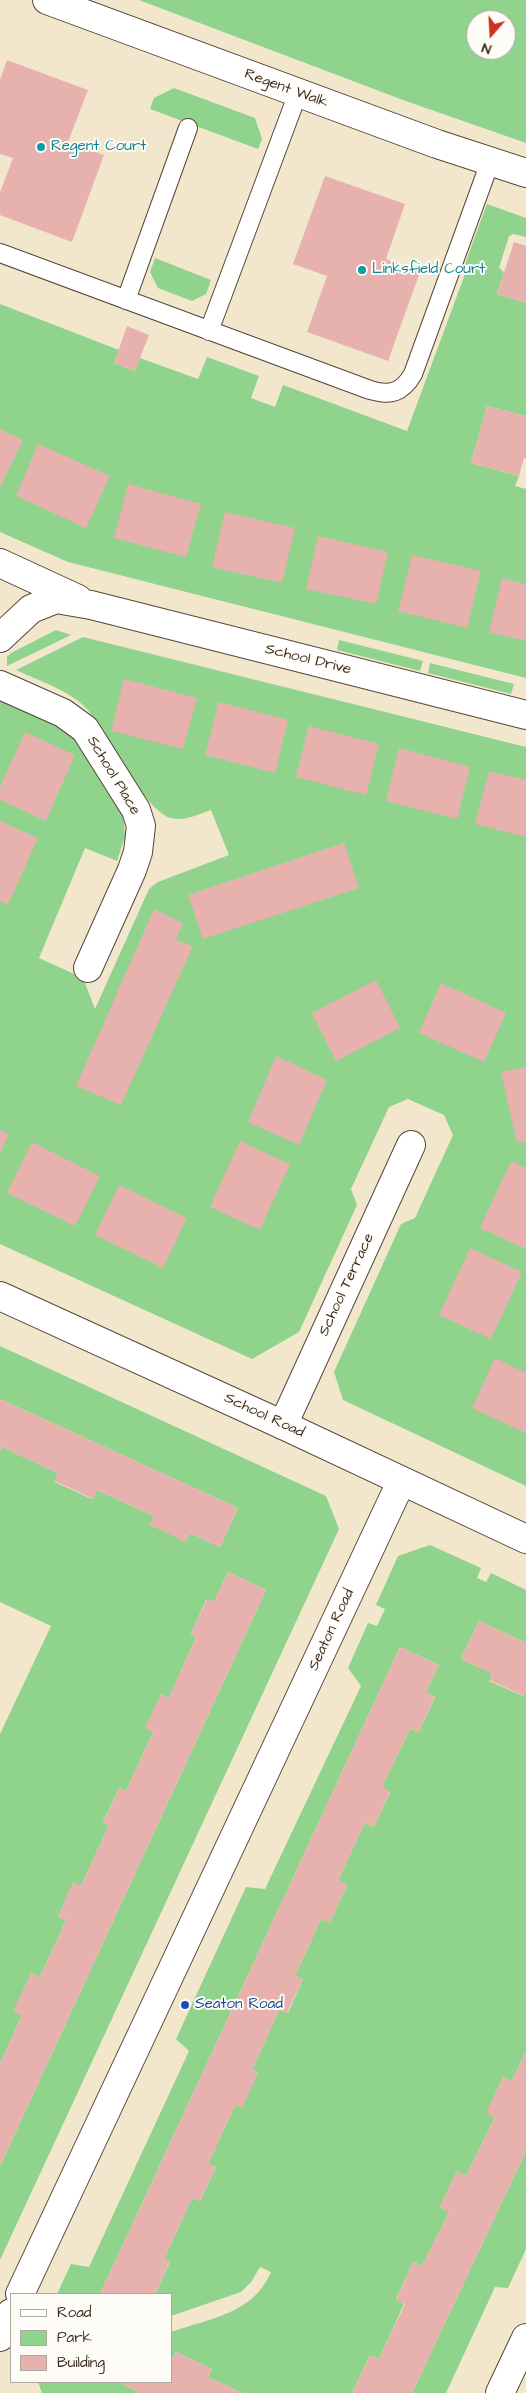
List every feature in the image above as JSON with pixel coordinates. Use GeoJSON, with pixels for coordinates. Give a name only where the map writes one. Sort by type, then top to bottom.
{"type":"FeatureCollection","features":[{"type":"Feature","properties":{"kind":"street","name":"Regent Walk"},"geometry":{"type":"LineString","coordinates":[[47,0],[298,93],[490,162],[526,173]]}},
{"type":"Feature","properties":{"kind":"street","name":"School Drive"},"geometry":{"type":"LineString","coordinates":[[0,563],[91,605]]}},
{"type":"Feature","properties":{"kind":"street","name":"School Drive"},"geometry":{"type":"LineString","coordinates":[[0,638],[12,625],[32,609],[56,599],[91,605],[526,715]]}},
{"type":"Feature","properties":{"kind":"street","name":"School Place"},"geometry":{"type":"LineString","coordinates":[[0,685],[63,712],[85,729],[136,810],[141,826],[141,837],[135,861],[88,968]]}},
{"type":"Feature","properties":{"kind":"street","name":"School Terrace"},"geometry":{"type":"LineString","coordinates":[[283,1425],[412,1145]]}},
{"type":"Feature","properties":{"kind":"street","name":"School Road"},"geometry":{"type":"LineString","coordinates":[[0,1296],[283,1425],[526,1539]]}},
{"type":"Feature","properties":{"kind":"street","name":"Seaton Road"},"geometry":{"type":"LineString","coordinates":[[20,2293],[401,1482]]}},
{"type":"Feature","properties":{"kind":"street"},"geometry":{"type":"LineString","coordinates":[[0,2337],[10,2315]]}},
{"type":"Feature","properties":{"kind":"street"},"geometry":{"type":"LineString","coordinates":[[500,2393],[526,2338]]}},
{"type":"Feature","properties":{"kind":"lane"},"geometry":{"type":"LineString","coordinates":[[209,331],[298,93]]}},
{"type":"Feature","properties":{"kind":"lane"},"geometry":{"type":"LineString","coordinates":[[126,300],[188,128]]}},
{"type":"Feature","properties":{"kind":"lane"},"geometry":{"type":"LineString","coordinates":[[0,253],[370,390],[385,394],[398,392],[407,384],[413,374],[490,162]]}},
{"type":"Feature","properties":{"kind":"green space"},"geometry":{"type":"Polygon","coordinates":[[[139,0],[526,0],[526,143],[403,100],[139,0]]]}},
{"type":"Feature","properties":{"kind":"green space"},"geometry":{"type":"Polygon","coordinates":[[[174,88],[255,118],[262,139],[258,149],[150,109],[154,98],[174,88]]]}},
{"type":"Feature","properties":{"kind":"green space"},"geometry":{"type":"Polygon","coordinates":[[[487,204],[526,218],[526,237],[513,234],[509,236],[499,268],[504,272],[497,294],[526,303],[526,416],[487,406],[471,463],[519,476],[515,486],[526,489],[526,678],[68,562],[0,532],[0,304],[119,350],[114,363],[135,371],[140,358],[198,379],[207,357],[259,376],[251,398],[275,407],[283,385],[407,431],[468,266],[465,264],[487,204]]]}},
{"type":"Feature","properties":{"kind":"green space"},"geometry":{"type":"Polygon","coordinates":[[[155,258],[211,280],[206,294],[192,301],[158,288],[150,272],[155,258]]]}},
{"type":"Feature","properties":{"kind":"green space"},"geometry":{"type":"Polygon","coordinates":[[[56,630],[71,635],[7,666],[7,657],[11,653],[56,630]]]}},
{"type":"Feature","properties":{"kind":"green space"},"geometry":{"type":"Polygon","coordinates":[[[83,637],[526,747],[526,1486],[343,1400],[334,1372],[401,1224],[415,1218],[453,1135],[444,1115],[408,1099],[389,1107],[351,1189],[357,1205],[299,1332],[252,1359],[0,1244],[0,700],[72,732],[123,812],[125,836],[117,861],[85,848],[39,958],[83,978],[95,1009],[149,889],[158,882],[229,855],[211,810],[181,819],[171,818],[160,812],[138,787],[95,720],[80,702],[53,686],[16,670],[83,637]]]}},
{"type":"Feature","properties":{"kind":"green space"},"geometry":{"type":"Polygon","coordinates":[[[339,640],[423,661],[420,671],[337,650],[339,640]]]}},
{"type":"Feature","properties":{"kind":"green space"},"geometry":{"type":"Polygon","coordinates":[[[430,663],[514,684],[511,694],[428,673],[430,663]]]}},
{"type":"Feature","properties":{"kind":"green space"},"geometry":{"type":"Polygon","coordinates":[[[0,1346],[326,1496],[339,1529],[0,2260],[0,2166],[266,1590],[228,1572],[214,1602],[206,1600],[191,1634],[196,1637],[169,1698],[161,1694],[146,1728],[153,1732],[126,1791],[119,1788],[103,1822],[109,1825],[81,1886],[73,1883],[58,1917],[66,1920],[40,1977],[31,1974],[14,2011],[22,2015],[0,2064],[0,1734],[51,1626],[0,1602],[0,1451],[2,1447],[58,1473],[55,1482],[92,1499],[97,1490],[154,1516],[150,1525],[186,1541],[190,1533],[220,1547],[238,1508],[0,1399],[0,1346]]]}},
{"type":"Feature","properties":{"kind":"green space"},"geometry":{"type":"Polygon","coordinates":[[[430,1545],[481,1568],[477,1578],[486,1582],[491,1573],[526,1590],[526,1643],[479,1621],[461,1659],[492,1673],[489,1681],[523,1696],[526,1691],[526,2051],[512,2081],[503,2077],[487,2113],[495,2117],[466,2176],[457,2171],[440,2207],[449,2212],[422,2266],[413,2262],[396,2299],[404,2304],[379,2359],[370,2355],[352,2393],[242,2393],[208,2377],[212,2369],[176,2352],[172,2358],[172,2332],[229,2313],[242,2306],[263,2286],[271,2272],[260,2267],[251,2282],[241,2292],[172,2316],[172,2293],[155,2293],[170,2262],[164,2259],[192,2198],[200,2201],[216,2167],[208,2164],[235,2105],[258,2073],[252,2070],[279,2010],[288,2013],[303,1979],[295,1976],[321,1919],[330,1922],[347,1885],[338,1880],[365,1823],[374,1827],[390,1792],[382,1787],[410,1729],[419,1732],[435,1697],[426,1692],[439,1665],[400,1647],[100,2293],[57,2293],[71,2264],[89,2267],[189,2051],[176,2039],[246,1887],[265,1889],[361,1686],[348,1668],[368,1623],[377,1626],[385,1609],[376,1605],[398,1556],[430,1545]]]}},
{"type":"Feature","properties":{"kind":"green space"},"geometry":{"type":"Polygon","coordinates":[[[526,2151],[526,2249],[508,2288],[495,2287],[446,2393],[412,2393],[526,2151]]]}},
{"type":"Feature","properties":{"kind":"green space"},"geometry":{"type":"Polygon","coordinates":[[[38,2383],[125,2383],[124,2385],[141,2393],[42,2393],[38,2383]]]}},
{"type":"Feature","properties":{"kind":"building","name":"Regent Court"},"geometry":{"type":"Polygon","coordinates":[[[7,60],[88,90],[68,142],[104,155],[72,242],[0,215],[0,192],[13,158],[0,154],[0,80],[7,60]]]}},
{"type":"Feature","properties":{"kind":"building","name":"Linksfield Court"},"geometry":{"type":"Polygon","coordinates":[[[325,176],[405,204],[386,259],[420,272],[388,361],[307,332],[327,276],[293,264],[325,176]]]}},
{"type":"Feature","properties":{"kind":"building"},"geometry":{"type":"Polygon","coordinates":[[[514,242],[526,246],[526,303],[497,294],[514,242]]]}},
{"type":"Feature","properties":{"kind":"building"},"geometry":{"type":"Polygon","coordinates":[[[127,326],[149,335],[135,371],[114,363],[127,326]]]}},
{"type":"Feature","properties":{"kind":"building"},"geometry":{"type":"Polygon","coordinates":[[[487,406],[526,416],[526,459],[524,458],[519,476],[471,463],[487,406]]]}},
{"type":"Feature","properties":{"kind":"building"},"geometry":{"type":"Polygon","coordinates":[[[0,429],[23,440],[0,488],[0,429]]]}},
{"type":"Feature","properties":{"kind":"building"},"geometry":{"type":"Polygon","coordinates":[[[38,444],[110,476],[86,528],[16,496],[38,444]]]}},
{"type":"Feature","properties":{"kind":"building"},"geometry":{"type":"Polygon","coordinates":[[[128,484],[201,504],[186,557],[114,538],[128,484]]]}},
{"type":"Feature","properties":{"kind":"building"},"geometry":{"type":"Polygon","coordinates":[[[225,512],[295,528],[282,583],[212,567],[225,512]]]}},
{"type":"Feature","properties":{"kind":"building"},"geometry":{"type":"Polygon","coordinates":[[[318,536],[388,552],[376,604],[306,589],[318,536]]]}},
{"type":"Feature","properties":{"kind":"building"},"geometry":{"type":"Polygon","coordinates":[[[412,555],[481,571],[467,628],[398,611],[412,555]]]}},
{"type":"Feature","properties":{"kind":"building"},"geometry":{"type":"Polygon","coordinates":[[[502,578],[526,584],[526,641],[489,632],[502,578]]]}},
{"type":"Feature","properties":{"kind":"building"},"geometry":{"type":"Polygon","coordinates":[[[124,679],[197,698],[183,749],[111,731],[124,679]]]}},
{"type":"Feature","properties":{"kind":"building"},"geometry":{"type":"Polygon","coordinates":[[[219,702],[288,720],[275,773],[205,755],[219,702]]]}},
{"type":"Feature","properties":{"kind":"building"},"geometry":{"type":"Polygon","coordinates":[[[309,726],[379,744],[366,795],[296,777],[309,726]]]}},
{"type":"Feature","properties":{"kind":"building"},"geometry":{"type":"Polygon","coordinates":[[[25,732],[75,755],[46,821],[0,800],[0,787],[25,732]]]}},
{"type":"Feature","properties":{"kind":"building"},"geometry":{"type":"Polygon","coordinates":[[[399,748],[470,767],[457,819],[386,801],[399,748]]]}},
{"type":"Feature","properties":{"kind":"building"},"geometry":{"type":"Polygon","coordinates":[[[489,771],[526,780],[526,837],[475,824],[489,771]]]}},
{"type":"Feature","properties":{"kind":"building"},"geometry":{"type":"Polygon","coordinates":[[[0,821],[38,838],[8,905],[0,901],[0,821]]]}},
{"type":"Feature","properties":{"kind":"building"},"geometry":{"type":"Polygon","coordinates":[[[344,843],[359,888],[203,939],[188,895],[344,843]]]}},
{"type":"Feature","properties":{"kind":"building"},"geometry":{"type":"Polygon","coordinates":[[[154,909],[183,923],[176,940],[193,946],[121,1105],[76,1086],[154,909]]]}},
{"type":"Feature","properties":{"kind":"building"},"geometry":{"type":"Polygon","coordinates":[[[376,980],[400,1028],[336,1061],[312,1013],[376,980]]]}},
{"type":"Feature","properties":{"kind":"building"},"geometry":{"type":"Polygon","coordinates":[[[441,983],[506,1013],[484,1062],[419,1033],[441,983]]]}},
{"type":"Feature","properties":{"kind":"building"},"geometry":{"type":"Polygon","coordinates":[[[276,1056],[327,1080],[299,1145],[248,1122],[276,1056]]]}},
{"type":"Feature","properties":{"kind":"building"},"geometry":{"type":"Polygon","coordinates":[[[526,1067],[526,1141],[517,1143],[501,1072],[526,1067]]]}},
{"type":"Feature","properties":{"kind":"building"},"geometry":{"type":"Polygon","coordinates":[[[0,1130],[9,1134],[0,1154],[0,1130]]]}},
{"type":"Feature","properties":{"kind":"building"},"geometry":{"type":"Polygon","coordinates":[[[240,1141],[290,1164],[260,1230],[210,1207],[240,1141]]]}},
{"type":"Feature","properties":{"kind":"building"},"geometry":{"type":"Polygon","coordinates":[[[32,1142],[100,1176],[75,1226],[7,1193],[32,1142]]]}},
{"type":"Feature","properties":{"kind":"building"},"geometry":{"type":"Polygon","coordinates":[[[511,1161],[526,1168],[526,1249],[480,1228],[511,1161]]]}},
{"type":"Feature","properties":{"kind":"building"},"geometry":{"type":"Polygon","coordinates":[[[119,1185],[187,1218],[163,1268],[95,1235],[119,1185]]]}},
{"type":"Feature","properties":{"kind":"building"},"geometry":{"type":"Polygon","coordinates":[[[470,1248],[522,1272],[491,1339],[439,1315],[470,1248]]]}},
{"type":"Feature","properties":{"kind":"building"},"geometry":{"type":"Polygon","coordinates":[[[495,1358],[526,1373],[526,1433],[472,1408],[495,1358]]]}},
{"type":"Feature","properties":{"kind":"building"},"geometry":{"type":"Polygon","coordinates":[[[0,1399],[238,1508],[220,1547],[190,1533],[186,1542],[150,1525],[154,1516],[97,1490],[93,1499],[55,1481],[58,1473],[2,1447],[0,1451],[0,1399]]]}},
{"type":"Feature","properties":{"kind":"building"},"geometry":{"type":"Polygon","coordinates":[[[228,1572],[266,1590],[0,2166],[0,2064],[22,2015],[13,2011],[31,1973],[40,1977],[66,1920],[58,1917],[73,1882],[81,1886],[109,1825],[103,1823],[119,1788],[126,1791],[153,1732],[145,1728],[161,1694],[169,1698],[196,1637],[191,1634],[207,1599],[214,1602],[228,1572]]]}},
{"type":"Feature","properties":{"kind":"building"},"geometry":{"type":"Polygon","coordinates":[[[479,1621],[526,1643],[526,1691],[524,1696],[489,1680],[492,1673],[461,1659],[479,1621]]]}},
{"type":"Feature","properties":{"kind":"building"},"geometry":{"type":"Polygon","coordinates":[[[400,1647],[439,1665],[426,1692],[435,1696],[419,1732],[410,1729],[382,1787],[390,1791],[374,1827],[365,1823],[338,1880],[347,1885],[330,1923],[321,1919],[295,1976],[303,1979],[287,2013],[279,2010],[252,2070],[258,2073],[242,2108],[235,2105],[208,2164],[216,2167],[200,2201],[192,2198],[164,2259],[170,2261],[155,2293],[100,2293],[400,1647]]]}},
{"type":"Feature","properties":{"kind":"building"},"geometry":{"type":"Polygon","coordinates":[[[526,2051],[526,2151],[412,2393],[352,2393],[370,2355],[379,2359],[405,2304],[396,2300],[413,2262],[422,2266],[449,2212],[440,2207],[457,2171],[466,2176],[495,2117],[486,2113],[503,2077],[512,2081],[526,2051]]]}},
{"type":"Feature","properties":{"kind":"building"},"geometry":{"type":"Polygon","coordinates":[[[176,2352],[212,2369],[208,2377],[242,2393],[141,2393],[124,2385],[125,2383],[172,2383],[172,2358],[176,2352]]]}},
{"type":"Feature","properties":{"kind":"place","name":"Regent Court"},"geometry":{"type":"Point","coordinates":[41,147]}},
{"type":"Feature","properties":{"kind":"place","name":"Linksfield Court"},"geometry":{"type":"Point","coordinates":[362,270]}},
{"type":"Feature","properties":{"kind":"place","name":"Seaton Road"},"geometry":{"type":"Point","coordinates":[185,2005]}}]}
